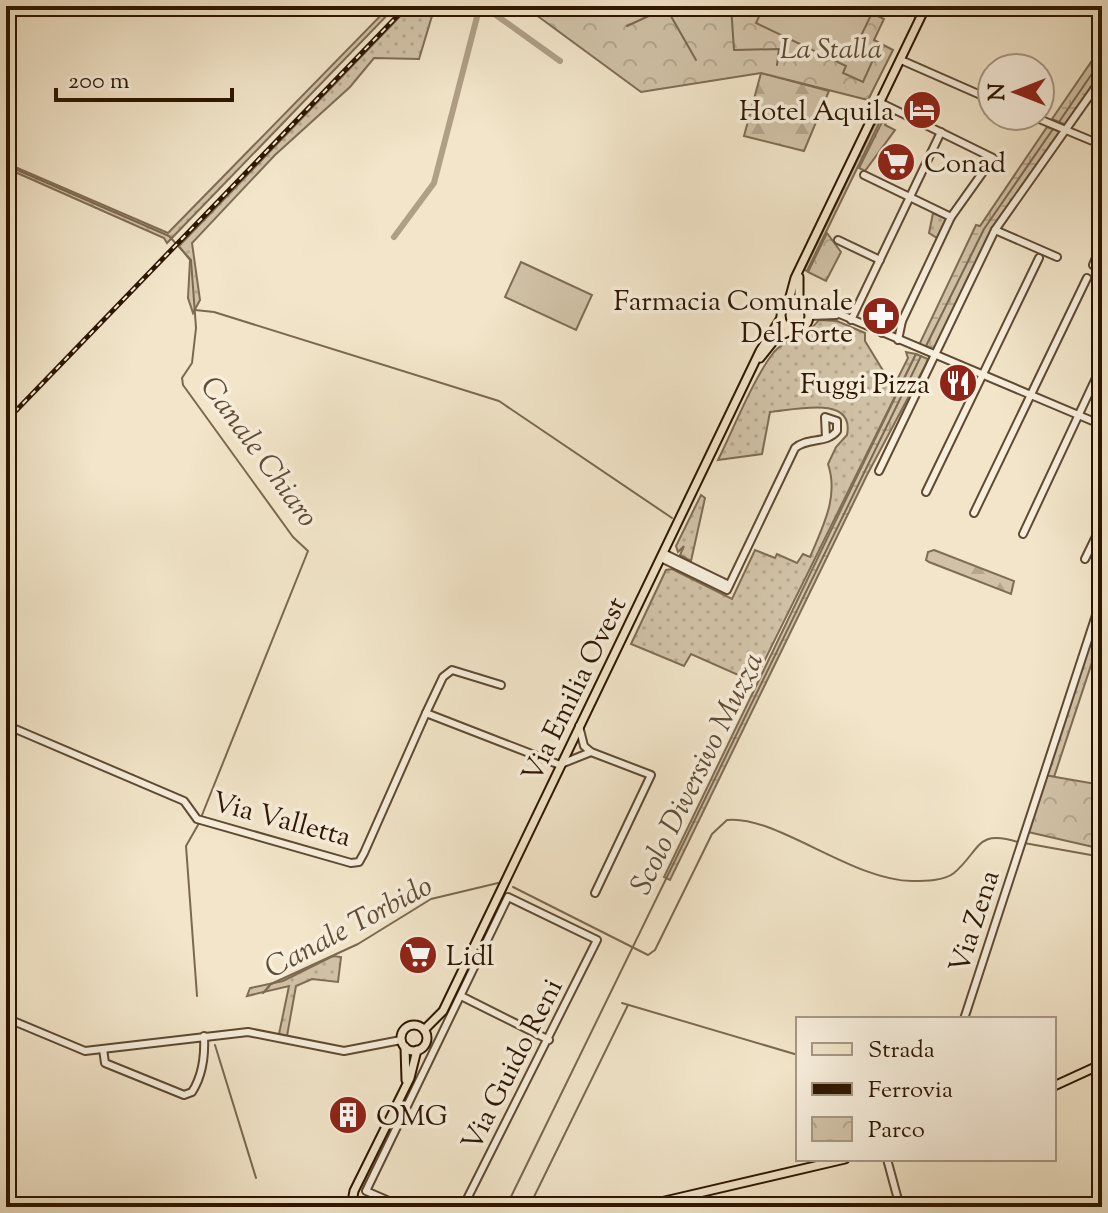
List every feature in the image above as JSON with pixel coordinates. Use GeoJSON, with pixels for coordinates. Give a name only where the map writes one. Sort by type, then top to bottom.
{"type":"FeatureCollection","features":[{"type":"Feature","properties":{"kind":"main road"},"geometry":{"type":"LineString","coordinates":[[799,273],[801,304],[809,316],[802,328],[794,330],[785,326],[781,318],[799,273],[927,8]]}},
{"type":"Feature","properties":{"kind":"main road"},"geometry":{"type":"LineString","coordinates":[[788,304],[801,304]]}},
{"type":"Feature","properties":{"kind":"main road","name":"Via Emilia Ovest"},"geometry":{"type":"LineString","coordinates":[[424,1030],[443,1011],[756,362],[781,318]]}},
{"type":"Feature","properties":{"kind":"main road","name":"Via Emilia Ovest"},"geometry":{"type":"LineString","coordinates":[[756,362],[776,338],[794,330]]}},
{"type":"Feature","properties":{"kind":"main road"},"geometry":{"type":"LineString","coordinates":[[351,1204],[405,1082],[408,1060],[403,1043],[409,1026],[424,1030],[410,1078],[405,1082]]}},
{"type":"Feature","properties":{"kind":"main road"},"geometry":{"type":"LineString","coordinates":[[403,1043],[420,1048]]}},
{"type":"Feature","properties":{"kind":"main road"},"geometry":{"type":"LineString","coordinates":[[1056,1085],[1102,1064]]}},
{"type":"Feature","properties":{"kind":"main road"},"geometry":{"type":"LineString","coordinates":[[639,1207],[836,1161]]}},
{"type":"Feature","properties":{"kind":"street"},"geometry":{"type":"LineString","coordinates":[[901,60],[976,93]]}},
{"type":"Feature","properties":{"kind":"street"},"geometry":{"type":"LineString","coordinates":[[879,471],[995,230],[1102,78]]}},
{"type":"Feature","properties":{"kind":"street"},"geometry":{"type":"LineString","coordinates":[[881,103],[993,158],[951,217],[898,324],[886,335]]}},
{"type":"Feature","properties":{"kind":"street"},"geometry":{"type":"LineString","coordinates":[[1056,126],[1102,145]]}},
{"type":"Feature","properties":{"kind":"street"},"geometry":{"type":"LineString","coordinates":[[851,320],[941,132]]}},
{"type":"Feature","properties":{"kind":"street"},"geometry":{"type":"LineString","coordinates":[[864,175],[951,217]]}},
{"type":"Feature","properties":{"kind":"street"},"geometry":{"type":"LineString","coordinates":[[995,230],[1057,257]]}},
{"type":"Feature","properties":{"kind":"street"},"geometry":{"type":"LineString","coordinates":[[838,240],[880,260]]}},
{"type":"Feature","properties":{"kind":"street"},"geometry":{"type":"LineString","coordinates":[[1093,265],[1102,243]]}},
{"type":"Feature","properties":{"kind":"street"},"geometry":{"type":"LineString","coordinates":[[926,492],[1039,258]]}},
{"type":"Feature","properties":{"kind":"street"},"geometry":{"type":"LineString","coordinates":[[974,513],[1087,278]]}},
{"type":"Feature","properties":{"kind":"street"},"geometry":{"type":"LineString","coordinates":[[801,304],[824,308],[1102,425]]}},
{"type":"Feature","properties":{"kind":"street"},"geometry":{"type":"LineString","coordinates":[[809,316],[825,313],[841,316]]}},
{"type":"Feature","properties":{"kind":"street"},"geometry":{"type":"LineString","coordinates":[[898,324],[898,340]]}},
{"type":"Feature","properties":{"kind":"street"},"geometry":{"type":"LineString","coordinates":[[1023,534],[1102,365]]}},
{"type":"Feature","properties":{"kind":"street"},"geometry":{"type":"LineString","coordinates":[[662,555],[728,588],[795,448],[803,441],[826,438]]}},
{"type":"Feature","properties":{"kind":"street"},"geometry":{"type":"LineString","coordinates":[[1085,559],[1102,524]]}},
{"type":"Feature","properties":{"kind":"street","name":"Via Zena"},"geometry":{"type":"LineString","coordinates":[[965,1017],[1098,609],[1102,607]]}},
{"type":"Feature","properties":{"kind":"street","name":"Via Valletta"},"geometry":{"type":"LineString","coordinates":[[6,725],[184,801],[199,820],[347,863],[359,862],[443,677],[452,670],[501,685]]}},
{"type":"Feature","properties":{"kind":"street"},"geometry":{"type":"LineString","coordinates":[[426,713],[560,765],[587,750]]}},
{"type":"Feature","properties":{"kind":"street"},"geometry":{"type":"LineString","coordinates":[[579,725],[587,750]]}},
{"type":"Feature","properties":{"kind":"street"},"geometry":{"type":"LineString","coordinates":[[571,742],[651,775],[595,893]]}},
{"type":"Feature","properties":{"kind":"street","name":"Via Guido Reni"},"geometry":{"type":"LineString","coordinates":[[461,996],[508,897],[597,940],[463,1207]]}},
{"type":"Feature","properties":{"kind":"street"},"geometry":{"type":"LineString","coordinates":[[403,1207],[366,1191],[461,996],[549,1040]]}},
{"type":"Feature","properties":{"kind":"street"},"geometry":{"type":"LineString","coordinates":[[6,1018],[80,1050],[252,1032],[347,1051],[403,1043]]}},
{"type":"Feature","properties":{"kind":"street"},"geometry":{"type":"LineString","coordinates":[[103,1049],[105,1063],[177,1094],[192,1092],[195,1087],[204,1057],[204,1036]]}},
{"type":"Feature","properties":{"kind":"street"},"geometry":{"type":"LineString","coordinates":[[420,1048],[434,1050]]}},
{"type":"Feature","properties":{"kind":"street"},"geometry":{"type":"LineString","coordinates":[[888,1161],[900,1207]]}},
{"type":"Feature","properties":{"kind":"green space"},"geometry":{"type":"Polygon","coordinates":[[[390,6],[396,6],[167,243],[164,238],[6,168],[6,163],[168,233],[390,6]]]}},
{"type":"Feature","properties":{"kind":"green space"},"geometry":{"type":"Polygon","coordinates":[[[410,6],[435,6],[419,59],[374,58],[350,87],[275,155],[192,243],[200,300],[193,313],[188,298],[190,260],[179,246],[410,6]]]}},
{"type":"Feature","properties":{"kind":"green space","name":"La Stalla"},"geometry":{"type":"Polygon","coordinates":[[[524,6],[857,6],[884,19],[874,40],[893,50],[868,100],[761,73],[641,92],[524,6]]]}},
{"type":"Feature","properties":{"kind":"green space"},"geometry":{"type":"Polygon","coordinates":[[[764,6],[857,6],[872,13],[857,44],[876,53],[863,82],[843,73],[846,66],[756,23],[764,6]]]}},
{"type":"Feature","properties":{"kind":"green space"},"geometry":{"type":"Polygon","coordinates":[[[1102,46],[1102,75],[1066,125],[1056,121],[1056,113],[1102,46]]]}},
{"type":"Feature","properties":{"kind":"green space"},"geometry":{"type":"Polygon","coordinates":[[[761,73],[829,91],[804,151],[744,136],[761,73]]]}},
{"type":"Feature","properties":{"kind":"green space"},"geometry":{"type":"Polygon","coordinates":[[[886,109],[807,271],[804,270],[881,111],[886,109]]]}},
{"type":"Feature","properties":{"kind":"green space"},"geometry":{"type":"Polygon","coordinates":[[[887,112],[895,115],[889,116],[885,125],[895,130],[865,171],[859,168],[887,112]]]}},
{"type":"Feature","properties":{"kind":"green space"},"geometry":{"type":"Polygon","coordinates":[[[1044,132],[1061,132],[991,230],[935,349],[919,345],[976,225],[980,226],[1044,132]]]}},
{"type":"Feature","properties":{"kind":"green space"},"geometry":{"type":"Polygon","coordinates":[[[933,213],[946,219],[937,238],[929,233],[933,213]]]}},
{"type":"Feature","properties":{"kind":"green space"},"geometry":{"type":"Polygon","coordinates":[[[827,233],[841,252],[826,281],[808,272],[827,233]]]}},
{"type":"Feature","properties":{"kind":"green space"},"geometry":{"type":"Polygon","coordinates":[[[521,262],[592,295],[576,330],[505,297],[521,262]]]}},
{"type":"Feature","properties":{"kind":"green space"},"geometry":{"type":"Polygon","coordinates":[[[819,320],[837,321],[865,333],[865,341],[890,382],[897,380],[908,358],[906,352],[916,354],[754,682],[691,654],[684,666],[631,644],[666,570],[672,569],[732,599],[755,550],[775,558],[777,554],[797,563],[803,554],[810,557],[831,500],[828,464],[836,447],[847,435],[847,422],[842,414],[820,407],[770,412],[762,454],[718,460],[766,363],[785,343],[819,320]]]}},
{"type":"Feature","properties":{"kind":"green space"},"geometry":{"type":"Polygon","coordinates":[[[916,354],[928,359],[925,366],[867,475],[670,880],[664,877],[916,354]]]}},
{"type":"Feature","properties":{"kind":"green space"},"geometry":{"type":"Polygon","coordinates":[[[701,495],[705,498],[691,561],[680,555],[684,546],[678,552],[676,546],[701,495]]]}},
{"type":"Feature","properties":{"kind":"green space"},"geometry":{"type":"Polygon","coordinates":[[[934,550],[1014,581],[1011,594],[929,562],[926,560],[928,552],[934,550]]]}},
{"type":"Feature","properties":{"kind":"green space"},"geometry":{"type":"Polygon","coordinates":[[[1102,611],[1102,632],[1054,777],[1044,775],[1102,611]]]}},
{"type":"Feature","properties":{"kind":"green space"},"geometry":{"type":"Polygon","coordinates":[[[1044,775],[1102,785],[1102,849],[1028,832],[1044,775]]]}},
{"type":"Feature","properties":{"kind":"green space"},"geometry":{"type":"Polygon","coordinates":[[[333,956],[341,957],[338,982],[312,979],[296,986],[287,1036],[279,1034],[289,986],[247,996],[250,988],[283,981],[333,956]]]}},
{"type":"Feature","properties":{"kind":"waterway"},"geometry":{"type":"LineString","coordinates":[[394,237],[434,183],[478,13],[492,6]]}},
{"type":"Feature","properties":{"kind":"waterway"},"geometry":{"type":"LineString","coordinates":[[731,6],[734,50],[779,49],[777,65]]}},
{"type":"Feature","properties":{"kind":"waterway"},"geometry":{"type":"LineString","coordinates":[[627,26],[666,8]]}},
{"type":"Feature","properties":{"kind":"waterway"},"geometry":{"type":"LineString","coordinates":[[489,10],[560,61]]}},
{"type":"Feature","properties":{"kind":"waterway"},"geometry":{"type":"LineString","coordinates":[[668,11],[696,60]]}},
{"type":"Feature","properties":{"kind":"waterway","name":"Scolo Diversivo Muzza"},"geometry":{"type":"LineString","coordinates":[[1059,122],[1102,59]]}},
{"type":"Feature","properties":{"kind":"waterway","name":"Scolo Diversivo Muzza"},"geometry":{"type":"LineString","coordinates":[[925,348],[984,229],[1051,132]]}},
{"type":"Feature","properties":{"kind":"waterway","name":"Canale Chiaro"},"geometry":{"type":"LineString","coordinates":[[6,165],[169,236],[191,260],[196,328],[192,363],[182,378],[183,385],[293,537],[308,551],[198,825],[186,846],[197,996]]}},
{"type":"Feature","properties":{"kind":"waterway"},"geometry":{"type":"LineString","coordinates":[[195,310],[214,312],[499,401],[672,518]]}},
{"type":"Feature","properties":{"kind":"waterway","name":"Scolo Diversivo Muzza"},"geometry":{"type":"LineString","coordinates":[[506,1207],[921,356]]}},
{"type":"Feature","properties":{"kind":"waterway","name":"Canale Torbido"},"geometry":{"type":"LineString","coordinates":[[513,887],[648,955],[655,950],[712,834],[727,820],[767,827],[865,871],[912,881],[950,876],[986,840],[994,838],[1018,842]]}},
{"type":"Feature","properties":{"kind":"waterway","name":"Canale Torbido"},"geometry":{"type":"LineString","coordinates":[[1024,843],[1102,857]]}},
{"type":"Feature","properties":{"kind":"waterway","name":"Canale Torbido"},"geometry":{"type":"LineString","coordinates":[[263,993],[271,984],[358,944],[431,899],[498,883]]}},
{"type":"Feature","properties":{"kind":"waterway","name":"Canale Chiaro"},"geometry":{"type":"LineString","coordinates":[[622,1003],[796,1054]]}},
{"type":"Feature","properties":{"kind":"waterway","name":"Canale Chiaro"},"geometry":{"type":"LineString","coordinates":[[529,1207],[628,1005]]}},
{"type":"Feature","properties":{"kind":"waterway","name":"Canale Chiaro"},"geometry":{"type":"LineString","coordinates":[[215,1045],[256,1178]]}},
{"type":"Feature","properties":{"kind":"waterway","name":"Canale Chiaro"},"geometry":{"type":"LineString","coordinates":[[360,1204],[377,1207]]}},
{"type":"Feature","properties":{"kind":"railway"},"geometry":{"type":"LineString","coordinates":[[6,421],[407,6]]}},
{"type":"Feature","properties":{"kind":"place","name":"Hotel Aquila"},"geometry":{"type":"Point","coordinates":[922,110]}},
{"type":"Feature","properties":{"kind":"place","name":"Conad"},"geometry":{"type":"Point","coordinates":[896,162]}},
{"type":"Feature","properties":{"kind":"place","name":"Farmacia Comunale Del Forte"},"geometry":{"type":"Point","coordinates":[881,316]}},
{"type":"Feature","properties":{"kind":"place","name":"Fuggi Pizza"},"geometry":{"type":"Point","coordinates":[958,383]}},
{"type":"Feature","properties":{"kind":"place","name":"Lidl"},"geometry":{"type":"Point","coordinates":[418,955]}},
{"type":"Feature","properties":{"kind":"place","name":"OMG"},"geometry":{"type":"Point","coordinates":[348,1115]}}]}
